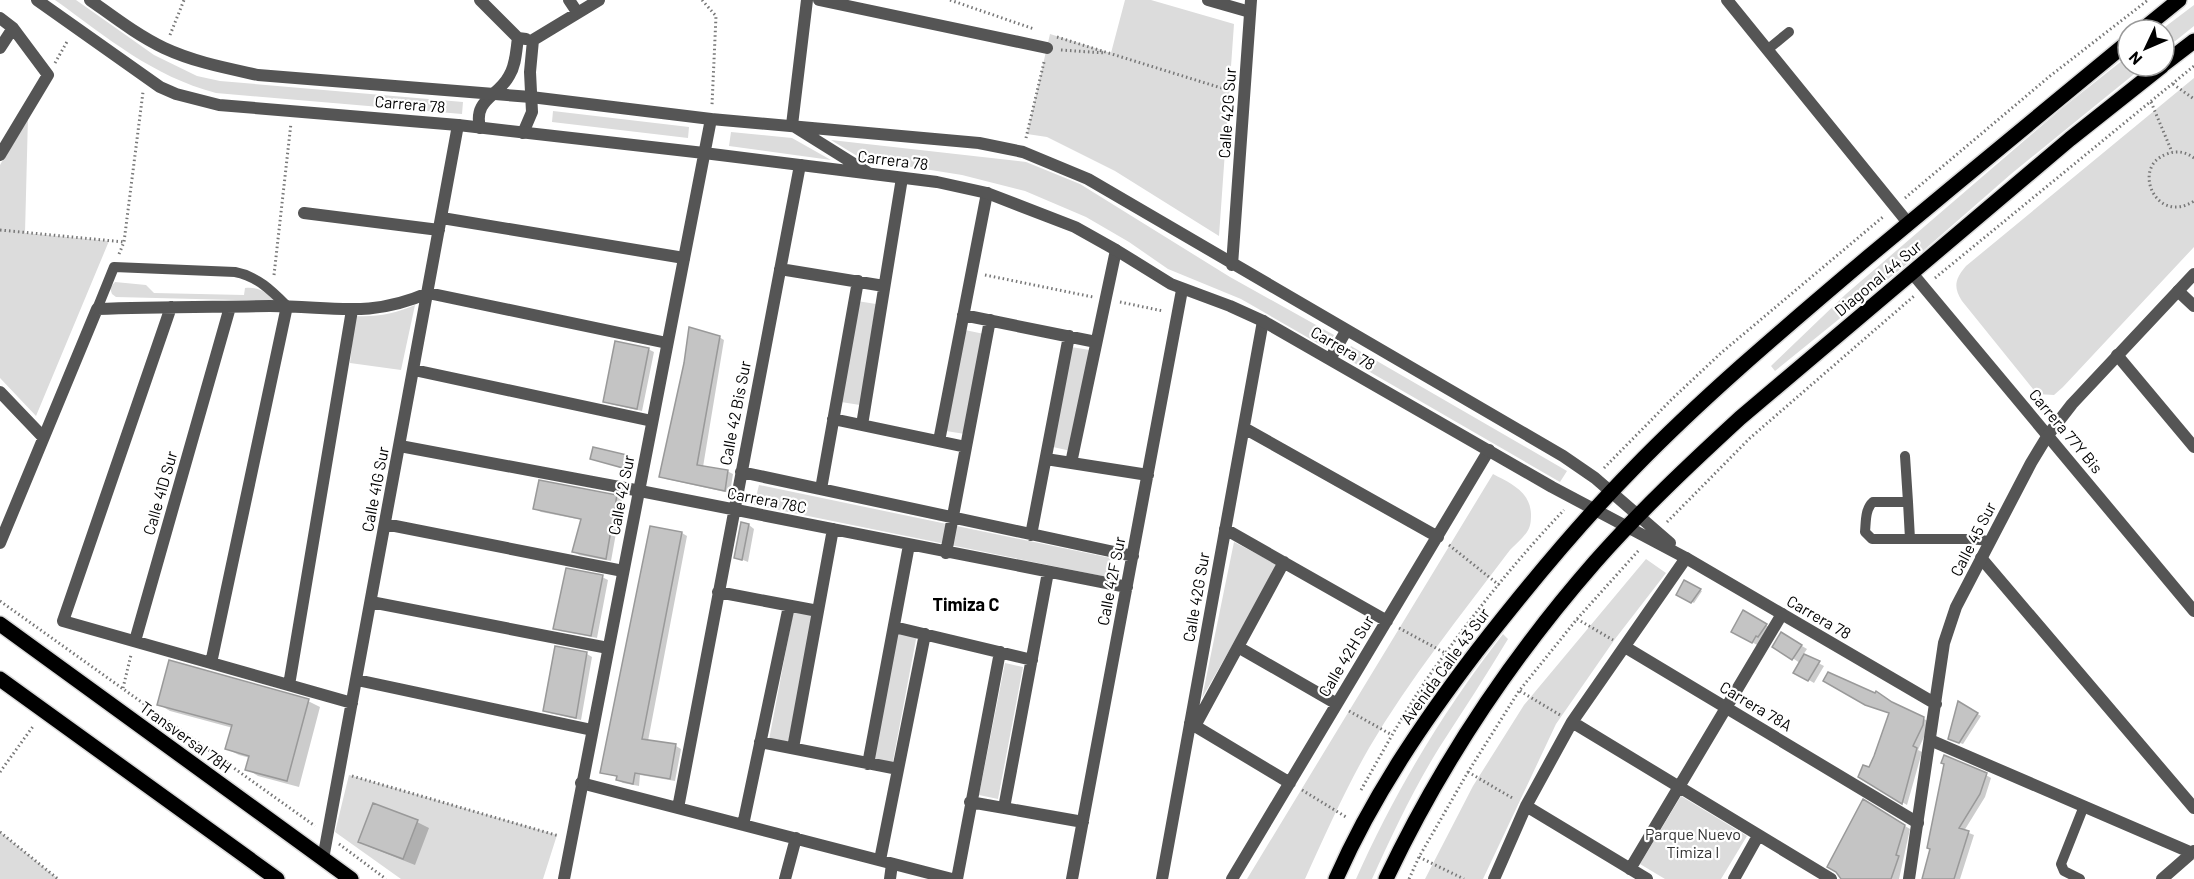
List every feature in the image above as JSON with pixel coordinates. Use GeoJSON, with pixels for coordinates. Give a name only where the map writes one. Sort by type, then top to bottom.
{"type":"FeatureCollection","features":[{"type":"Feature","properties":{"kind":"main road"},"geometry":{"type":"LineString","coordinates":[[2157,18],[2179,0]]}},
{"type":"Feature","properties":{"kind":"main road","name":"Diagonal 44 Sur"},"geometry":{"type":"LineString","coordinates":[[2176,55],[2194,41]]}},
{"type":"Feature","properties":{"kind":"main road","name":"Diagonal 44 Sur"},"geometry":{"type":"LineString","coordinates":[[1611,492],[1709,396],[1909,224],[2116,52]]}},
{"type":"Feature","properties":{"kind":"main road","name":"Diagonal 44 Sur"},"geometry":{"type":"LineString","coordinates":[[1634,522],[1692,462],[1740,418],[2070,139],[2147,78]]}},
{"type":"Feature","properties":{"kind":"main road","name":"Avenida Calle 43 Sur"},"geometry":{"type":"LineString","coordinates":[[1336,879],[1385,784],[1417,734],[1509,609],[1611,492]]}},
{"type":"Feature","properties":{"kind":"main road"},"geometry":{"type":"LineString","coordinates":[[1386,879],[1434,787],[1504,679],[1569,592],[1634,522]]}},
{"type":"Feature","properties":{"kind":"main road","name":"Transversal 78H"},"geometry":{"type":"LineString","coordinates":[[0,624],[351,879]]}},
{"type":"Feature","properties":{"kind":"main road"},"geometry":{"type":"LineString","coordinates":[[0,679],[277,879]]}},
{"type":"Feature","properties":{"kind":"street","name":"Carrera 78"},"geometry":{"type":"LineString","coordinates":[[37,0],[144,77],[176,94],[219,105],[458,125],[704,153],[960,186],[987,194],[1075,227],[1116,249],[1182,290],[1230,306],[1263,321],[1594,510],[1634,522]]}},
{"type":"Feature","properties":{"kind":"street","name":"Carrera 78"},"geometry":{"type":"LineString","coordinates":[[90,0],[135,32],[165,48],[226,68],[258,75],[531,97],[711,119],[979,143],[1023,152],[1088,180],[1563,456],[1611,492],[1634,522],[1686,558],[1936,704]]}},
{"type":"Feature","properties":{"kind":"street"},"geometry":{"type":"LineString","coordinates":[[480,0],[518,38],[533,40],[599,0]]}},
{"type":"Feature","properties":{"kind":"street"},"geometry":{"type":"LineString","coordinates":[[569,0],[577,12]]}},
{"type":"Feature","properties":{"kind":"street"},"geometry":{"type":"LineString","coordinates":[[807,0],[792,125],[870,174]]}},
{"type":"Feature","properties":{"kind":"street"},"geometry":{"type":"LineString","coordinates":[[819,0],[1047,48]]}},
{"type":"Feature","properties":{"kind":"street"},"geometry":{"type":"LineString","coordinates":[[1208,0],[1251,6]]}},
{"type":"Feature","properties":{"kind":"street"},"geometry":{"type":"LineString","coordinates":[[1726,0],[1909,224]]}},
{"type":"Feature","properties":{"kind":"street","name":"Calle 42G Sur"},"geometry":{"type":"LineString","coordinates":[[1232,265],[1251,6]]}},
{"type":"Feature","properties":{"kind":"street"},"geometry":{"type":"LineString","coordinates":[[0,18],[13,28],[48,75],[0,155]]}},
{"type":"Feature","properties":{"kind":"street"},"geometry":{"type":"LineString","coordinates":[[0,48],[13,28]]}},
{"type":"Feature","properties":{"kind":"street"},"geometry":{"type":"LineString","coordinates":[[480,128],[479,112],[488,98],[495,94],[511,74],[515,63],[518,38]]}},
{"type":"Feature","properties":{"kind":"street"},"geometry":{"type":"LineString","coordinates":[[523,133],[530,120],[533,40]]}},
{"type":"Feature","properties":{"kind":"street","name":"Calle 42 Sur"},"geometry":{"type":"LineString","coordinates":[[564,879],[711,119]]}},
{"type":"Feature","properties":{"kind":"street","name":"Calle 41G Sur"},"geometry":{"type":"LineString","coordinates":[[323,859],[458,125]]}},
{"type":"Feature","properties":{"kind":"street","name":"Calle 42 Bis Sur"},"geometry":{"type":"LineString","coordinates":[[678,808],[800,165]]}},
{"type":"Feature","properties":{"kind":"street"},"geometry":{"type":"LineString","coordinates":[[862,425],[902,178]]}},
{"type":"Feature","properties":{"kind":"street"},"geometry":{"type":"LineString","coordinates":[[939,441],[987,194]]}},
{"type":"Feature","properties":{"kind":"street"},"geometry":{"type":"LineString","coordinates":[[304,213],[441,224],[684,258]]}},
{"type":"Feature","properties":{"kind":"street"},"geometry":{"type":"LineString","coordinates":[[1071,463],[1116,249]]}},
{"type":"Feature","properties":{"kind":"street"},"geometry":{"type":"LineString","coordinates":[[780,268],[884,286]]}},
{"type":"Feature","properties":{"kind":"street","name":"Carrera 77Y Bis"},"geometry":{"type":"LineString","coordinates":[[1912,273],[2194,611]]}},
{"type":"Feature","properties":{"kind":"street","name":"Calle 45 Sur"},"geometry":{"type":"LineString","coordinates":[[1909,879],[1941,660],[1949,625],[1981,558],[2048,435],[2072,404],[2194,274]]}},
{"type":"Feature","properties":{"kind":"street"},"geometry":{"type":"LineString","coordinates":[[820,489],[858,281]]}},
{"type":"Feature","properties":{"kind":"street","name":"Calle 42F Sur"},"geometry":{"type":"LineString","coordinates":[[1072,879],[1182,290]]}},
{"type":"Feature","properties":{"kind":"street"},"geometry":{"type":"LineString","coordinates":[[2178,291],[2194,306]]}},
{"type":"Feature","properties":{"kind":"street"},"geometry":{"type":"LineString","coordinates":[[0,543],[96,309],[288,306],[352,310],[385,308],[428,293],[667,343]]}},
{"type":"Feature","properties":{"kind":"street"},"geometry":{"type":"LineString","coordinates":[[211,663],[288,306]]}},
{"type":"Feature","properties":{"kind":"street"},"geometry":{"type":"LineString","coordinates":[[171,307],[63,621],[352,703]]}},
{"type":"Feature","properties":{"kind":"street","name":"Calle 41D Sur"},"geometry":{"type":"LineString","coordinates":[[135,641],[230,307]]}},
{"type":"Feature","properties":{"kind":"street"},"geometry":{"type":"LineString","coordinates":[[289,685],[352,310]]}},
{"type":"Feature","properties":{"kind":"street"},"geometry":{"type":"LineString","coordinates":[[963,315],[1096,342]]}},
{"type":"Feature","properties":{"kind":"street"},"geometry":{"type":"LineString","coordinates":[[946,552],[990,320]]}},
{"type":"Feature","properties":{"kind":"street","name":"Calle 42G Sur"},"geometry":{"type":"LineString","coordinates":[[1162,879],[1192,725],[1263,321]]}},
{"type":"Feature","properties":{"kind":"street"},"geometry":{"type":"LineString","coordinates":[[1330,359],[1346,331]]}},
{"type":"Feature","properties":{"kind":"street"},"geometry":{"type":"LineString","coordinates":[[1031,535],[1069,336]]}},
{"type":"Feature","properties":{"kind":"street"},"geometry":{"type":"LineString","coordinates":[[2117,355],[2194,447]]}},
{"type":"Feature","properties":{"kind":"street"},"geometry":{"type":"LineString","coordinates":[[414,370],[652,421]]}},
{"type":"Feature","properties":{"kind":"street"},"geometry":{"type":"LineString","coordinates":[[0,392],[43,437]]}},
{"type":"Feature","properties":{"kind":"street"},"geometry":{"type":"LineString","coordinates":[[833,418],[966,447]]}},
{"type":"Feature","properties":{"kind":"street"},"geometry":{"type":"LineString","coordinates":[[1244,428],[1438,537]]}},
{"type":"Feature","properties":{"kind":"street","name":"Carrera 78C"},"geometry":{"type":"LineString","coordinates":[[400,447],[1127,587]]}},
{"type":"Feature","properties":{"kind":"street","name":"Calle 42H Sur"},"geometry":{"type":"LineString","coordinates":[[1232,879],[1489,450]]}},
{"type":"Feature","properties":{"kind":"street"},"geometry":{"type":"LineString","coordinates":[[1046,459],[1148,475]]}},
{"type":"Feature","properties":{"kind":"street","name":"Carrera 78C"},"geometry":{"type":"LineString","coordinates":[[741,472],[1133,556]]}},
{"type":"Feature","properties":{"kind":"street"},"geometry":{"type":"LineString","coordinates":[[385,524],[622,571]]}},
{"type":"Feature","properties":{"kind":"street"},"geometry":{"type":"LineString","coordinates":[[793,748],[833,529]]}},
{"type":"Feature","properties":{"kind":"street"},"geometry":{"type":"LineString","coordinates":[[1225,529],[1386,621]]}},
{"type":"Feature","properties":{"kind":"street"},"geometry":{"type":"LineString","coordinates":[[868,764],[909,545]]}},
{"type":"Feature","properties":{"kind":"street"},"geometry":{"type":"LineString","coordinates":[[1494,879],[1526,806],[1572,722],[1686,558]]}},
{"type":"Feature","properties":{"kind":"street"},"geometry":{"type":"LineString","coordinates":[[1981,558],[2194,808]]}},
{"type":"Feature","properties":{"kind":"street"},"geometry":{"type":"LineString","coordinates":[[1284,562],[1192,725],[1290,783]]}},
{"type":"Feature","properties":{"kind":"street"},"geometry":{"type":"LineString","coordinates":[[1004,808],[1048,572]]}},
{"type":"Feature","properties":{"kind":"street"},"geometry":{"type":"LineString","coordinates":[[718,592],[818,611]]}},
{"type":"Feature","properties":{"kind":"street"},"geometry":{"type":"LineString","coordinates":[[371,602],[608,648]]}},
{"type":"Feature","properties":{"kind":"street"},"geometry":{"type":"LineString","coordinates":[[743,825],[789,606]]}},
{"type":"Feature","properties":{"kind":"street"},"geometry":{"type":"LineString","coordinates":[[1630,869],[1782,614]]}},
{"type":"Feature","properties":{"kind":"street"},"geometry":{"type":"LineString","coordinates":[[894,627],[1032,660]]}},
{"type":"Feature","properties":{"kind":"street"},"geometry":{"type":"LineString","coordinates":[[890,879],[886,862],[898,769],[925,634]]}},
{"type":"Feature","properties":{"kind":"street"},"geometry":{"type":"LineString","coordinates":[[1238,647],[1337,704]]}},
{"type":"Feature","properties":{"kind":"street","name":"Carrera 78A"},"geometry":{"type":"LineString","coordinates":[[1625,647],[1918,823]]}},
{"type":"Feature","properties":{"kind":"street"},"geometry":{"type":"LineString","coordinates":[[957,879],[1000,652]]}},
{"type":"Feature","properties":{"kind":"street"},"geometry":{"type":"LineString","coordinates":[[357,680],[592,730]]}},
{"type":"Feature","properties":{"kind":"street"},"geometry":{"type":"LineString","coordinates":[[1572,722],[1831,879]]}},
{"type":"Feature","properties":{"kind":"street"},"geometry":{"type":"LineString","coordinates":[[1930,740],[2193,852],[2162,879]]}},
{"type":"Feature","properties":{"kind":"street"},"geometry":{"type":"LineString","coordinates":[[760,742],[898,769]]}},
{"type":"Feature","properties":{"kind":"street"},"geometry":{"type":"LineString","coordinates":[[581,783],[952,879]]}},
{"type":"Feature","properties":{"kind":"street"},"geometry":{"type":"LineString","coordinates":[[970,802],[1083,822]]}},
{"type":"Feature","properties":{"kind":"street"},"geometry":{"type":"LineString","coordinates":[[1526,806],[1647,879]]}},
{"type":"Feature","properties":{"kind":"street"},"geometry":{"type":"LineString","coordinates":[[1734,879],[1758,836]]}},
{"type":"Feature","properties":{"kind":"street"},"geometry":{"type":"LineString","coordinates":[[785,879],[796,838]]}},
{"type":"Feature","properties":{"kind":"lane"},"geometry":{"type":"LineString","coordinates":[[1767,50],[1789,32]]}},
{"type":"Feature","properties":{"kind":"lane"},"geometry":{"type":"LineString","coordinates":[[96,309],[114,267],[247,274],[288,306]]}},
{"type":"Feature","properties":{"kind":"lane"},"geometry":{"type":"LineString","coordinates":[[1905,456],[1910,539]]}},
{"type":"Feature","properties":{"kind":"lane"},"geometry":{"type":"LineString","coordinates":[[1908,502],[1873,502],[1867,509],[1865,532],[1872,539],[1990,541]]}},
{"type":"Feature","properties":{"kind":"lane"},"geometry":{"type":"LineString","coordinates":[[2080,879],[2064,871],[2061,864],[2084,806]]}},
{"type":"Feature","properties":{"kind":"path"},"geometry":{"type":"LineString","coordinates":[[165,48],[184,0]]}},
{"type":"Feature","properties":{"kind":"path"},"geometry":{"type":"LineString","coordinates":[[702,0],[716,16],[711,119]]}},
{"type":"Feature","properties":{"kind":"path"},"geometry":{"type":"LineString","coordinates":[[950,0],[1039,30]]}},
{"type":"Feature","properties":{"kind":"path"},"geometry":{"type":"LineString","coordinates":[[1609,463],[1721,353],[2050,76],[2148,0]]}},
{"type":"Feature","properties":{"kind":"path"},"geometry":{"type":"LineString","coordinates":[[48,75],[75,28]]}},
{"type":"Feature","properties":{"kind":"path"},"geometry":{"type":"LineString","coordinates":[[1023,152],[1050,34],[1244,95]]}},
{"type":"Feature","properties":{"kind":"path"},"geometry":{"type":"LineString","coordinates":[[1047,48],[1111,53]]}},
{"type":"Feature","properties":{"kind":"path"},"geometry":{"type":"LineString","coordinates":[[1702,484],[1750,438],[1924,288],[2194,66]]}},
{"type":"Feature","properties":{"kind":"path"},"geometry":{"type":"LineString","coordinates":[[114,267],[124,242],[144,77]]}},
{"type":"Feature","properties":{"kind":"path"},"geometry":{"type":"LineString","coordinates":[[2172,84],[2194,99]]}},
{"type":"Feature","properties":{"kind":"path"},"geometry":{"type":"LineString","coordinates":[[2151,102],[2172,152]]}},
{"type":"Feature","properties":{"kind":"path"},"geometry":{"type":"LineString","coordinates":[[272,292],[293,111]]}},
{"type":"Feature","properties":{"kind":"path"},"geometry":{"type":"LineString","coordinates":[[2194,158],[2182,152],[2163,155],[2151,168],[2150,186],[2159,201],[2167,206],[2185,206],[2194,201]]}},
{"type":"Feature","properties":{"kind":"path"},"geometry":{"type":"LineString","coordinates":[[0,230],[124,242]]}},
{"type":"Feature","properties":{"kind":"path"},"geometry":{"type":"LineString","coordinates":[[971,272],[1178,314]]}},
{"type":"Feature","properties":{"kind":"path"},"geometry":{"type":"LineString","coordinates":[[1438,537],[1499,585]]}},
{"type":"Feature","properties":{"kind":"path"},"geometry":{"type":"LineString","coordinates":[[1409,879],[1419,857],[1468,772],[1519,691],[1617,573]]}},
{"type":"Feature","properties":{"kind":"path"},"geometry":{"type":"LineString","coordinates":[[0,601],[328,835],[386,879]]}},
{"type":"Feature","properties":{"kind":"path"},"geometry":{"type":"LineString","coordinates":[[1577,619],[1625,647]]}},
{"type":"Feature","properties":{"kind":"path"},"geometry":{"type":"LineString","coordinates":[[1386,621],[1445,653]]}},
{"type":"Feature","properties":{"kind":"path"},"geometry":{"type":"LineString","coordinates":[[123,688],[135,641]]}},
{"type":"Feature","properties":{"kind":"path"},"geometry":{"type":"LineString","coordinates":[[1519,691],[1572,722]]}},
{"type":"Feature","properties":{"kind":"path"},"geometry":{"type":"LineString","coordinates":[[1337,704],[1392,735]]}},
{"type":"Feature","properties":{"kind":"path"},"geometry":{"type":"LineString","coordinates":[[0,772],[34,725]]}},
{"type":"Feature","properties":{"kind":"path"},"geometry":{"type":"LineString","coordinates":[[339,772],[563,837]]}},
{"type":"Feature","properties":{"kind":"path"},"geometry":{"type":"LineString","coordinates":[[1468,772],[1526,806]]}},
{"type":"Feature","properties":{"kind":"path"},"geometry":{"type":"LineString","coordinates":[[1290,783],[1346,817]]}},
{"type":"Feature","properties":{"kind":"path"},"geometry":{"type":"LineString","coordinates":[[0,832],[58,879]]}},
{"type":"Feature","properties":{"kind":"path"},"geometry":{"type":"LineString","coordinates":[[1419,857],[1464,879]]}},
{"type":"Feature","properties":{"kind":"green space"},"geometry":{"type":"Polygon","coordinates":[[[55,0],[76,0],[154,55],[197,76],[220,81],[463,102],[462,114],[216,93],[171,77],[151,66],[112,42],[55,0]]]}},
{"type":"Feature","properties":{"kind":"green space"},"geometry":{"type":"Polygon","coordinates":[[[1125,0],[1151,0],[1234,24],[1219,236],[1115,171],[1047,137],[1027,134],[1050,34],[1111,53],[1125,0]]]}},
{"type":"Feature","properties":{"kind":"green space"},"geometry":{"type":"Polygon","coordinates":[[[2194,5],[2194,26],[2176,40],[2176,19],[2194,5]]]}},
{"type":"Feature","properties":{"kind":"green space"},"geometry":{"type":"Polygon","coordinates":[[[2116,65],[2116,78],[2129,78],[2011,174],[1923,251],[1775,371],[1771,366],[1846,294],[2061,109],[2116,65]]]}},
{"type":"Feature","properties":{"kind":"green space"},"geometry":{"type":"Polygon","coordinates":[[[2194,78],[2194,247],[2063,387],[2054,395],[2037,394],[1962,301],[1956,287],[1959,275],[1966,266],[2194,78]]]}},
{"type":"Feature","properties":{"kind":"green space"},"geometry":{"type":"Polygon","coordinates":[[[553,111],[689,127],[688,138],[552,122],[553,111]]]}},
{"type":"Feature","properties":{"kind":"green space"},"geometry":{"type":"Polygon","coordinates":[[[28,116],[25,233],[109,241],[36,416],[0,378],[0,165],[28,116]]]}},
{"type":"Feature","properties":{"kind":"green space"},"geometry":{"type":"Polygon","coordinates":[[[731,132],[792,138],[831,160],[729,146],[731,132]]]}},
{"type":"Feature","properties":{"kind":"green space"},"geometry":{"type":"Polygon","coordinates":[[[831,140],[1026,162],[1080,184],[1230,277],[1334,335],[1326,348],[1241,299],[1168,269],[1129,242],[1086,217],[1025,191],[962,175],[862,159],[831,140]]]}},
{"type":"Feature","properties":{"kind":"green space"},"geometry":{"type":"Polygon","coordinates":[[[115,282],[146,285],[154,293],[244,295],[245,288],[254,288],[265,292],[275,301],[116,297],[110,288],[115,282]]]}},
{"type":"Feature","properties":{"kind":"green space"},"geometry":{"type":"Polygon","coordinates":[[[857,301],[876,304],[860,405],[841,402],[857,301]]]}},
{"type":"Feature","properties":{"kind":"green space"},"geometry":{"type":"Polygon","coordinates":[[[415,305],[401,370],[350,363],[355,316],[386,314],[415,305]]]}},
{"type":"Feature","properties":{"kind":"green space"},"geometry":{"type":"Polygon","coordinates":[[[965,330],[984,334],[965,434],[946,431],[965,330]]]}},
{"type":"Feature","properties":{"kind":"green space"},"geometry":{"type":"Polygon","coordinates":[[[1351,346],[1567,471],[1560,482],[1344,357],[1351,346]]]}},
{"type":"Feature","properties":{"kind":"green space"},"geometry":{"type":"Polygon","coordinates":[[[1071,347],[1090,350],[1071,451],[1053,447],[1071,347]]]}},
{"type":"Feature","properties":{"kind":"green space"},"geometry":{"type":"Polygon","coordinates":[[[1493,474],[1518,489],[1527,499],[1531,514],[1527,532],[1510,550],[1455,623],[1385,722],[1352,780],[1305,879],[1247,879],[1493,474]]]}},
{"type":"Feature","properties":{"kind":"green space"},"geometry":{"type":"Polygon","coordinates":[[[759,485],[1111,558],[1107,577],[754,505],[759,485]]]}},
{"type":"Feature","properties":{"kind":"green space"},"geometry":{"type":"Polygon","coordinates":[[[1234,542],[1278,565],[1202,698],[1234,542]]]}},
{"type":"Feature","properties":{"kind":"green space"},"geometry":{"type":"Polygon","coordinates":[[[1646,559],[1666,573],[1615,639],[1556,724],[1483,879],[1425,879],[1473,786],[1524,705],[1646,559]]]}},
{"type":"Feature","properties":{"kind":"green space"},"geometry":{"type":"Polygon","coordinates":[[[794,608],[813,612],[788,744],[769,740],[794,608]]]}},
{"type":"Feature","properties":{"kind":"green space"},"geometry":{"type":"Polygon","coordinates":[[[898,630],[917,634],[892,766],[873,762],[898,630]]]}},
{"type":"Feature","properties":{"kind":"green space"},"geometry":{"type":"Polygon","coordinates":[[[1503,634],[1508,639],[1429,764],[1372,879],[1356,879],[1387,814],[1422,752],[1461,692],[1503,634]]]}},
{"type":"Feature","properties":{"kind":"green space"},"geometry":{"type":"Polygon","coordinates":[[[1005,663],[1023,667],[998,799],[979,795],[1005,663]]]}},
{"type":"Feature","properties":{"kind":"green space"},"geometry":{"type":"Polygon","coordinates":[[[349,775],[557,835],[543,879],[401,879],[335,832],[349,775]]]}},
{"type":"Feature","properties":{"kind":"green space","name":"Parque Nuevo Timiza I"},"geometry":{"type":"Polygon","coordinates":[[[1681,796],[1747,836],[1721,879],[1665,879],[1640,864],[1681,796]]]}},
{"type":"Feature","properties":{"kind":"green space"},"geometry":{"type":"Polygon","coordinates":[[[0,832],[58,879],[0,879],[0,832]]]}},
{"type":"Feature","properties":{"kind":"building"},"geometry":{"type":"Polygon","coordinates":[[[689,327],[720,336],[697,465],[728,470],[725,491],[659,477],[684,363],[689,327]]]}},
{"type":"Feature","properties":{"kind":"building"},"geometry":{"type":"Polygon","coordinates":[[[615,341],[649,348],[637,409],[603,402],[615,341]]]}},
{"type":"Feature","properties":{"kind":"building"},"geometry":{"type":"Polygon","coordinates":[[[593,447],[627,455],[623,468],[590,459],[593,447]]]}},
{"type":"Feature","properties":{"kind":"building"},"geometry":{"type":"Polygon","coordinates":[[[539,480],[617,495],[606,559],[572,552],[581,519],[533,509],[539,480]]]}},
{"type":"Feature","properties":{"kind":"building"},"geometry":{"type":"Polygon","coordinates":[[[741,522],[749,524],[742,560],[734,558],[741,522]]]}},
{"type":"Feature","properties":{"kind":"building"},"geometry":{"type":"Polygon","coordinates":[[[650,526],[682,532],[642,739],[676,744],[670,779],[635,773],[633,784],[616,780],[617,776],[600,773],[650,526]]]}},
{"type":"Feature","properties":{"kind":"building"},"geometry":{"type":"Polygon","coordinates":[[[566,568],[603,575],[591,636],[553,629],[566,568]]]}},
{"type":"Feature","properties":{"kind":"building"},"geometry":{"type":"Polygon","coordinates":[[[1684,580],[1701,589],[1691,603],[1676,595],[1684,580]]]}},
{"type":"Feature","properties":{"kind":"building"},"geometry":{"type":"Polygon","coordinates":[[[1743,610],[1767,624],[1752,643],[1731,632],[1743,610]]]}},
{"type":"Feature","properties":{"kind":"building"},"geometry":{"type":"Polygon","coordinates":[[[1781,632],[1802,645],[1792,660],[1772,647],[1781,632]]]}},
{"type":"Feature","properties":{"kind":"building"},"geometry":{"type":"Polygon","coordinates":[[[555,646],[587,652],[576,718],[543,711],[555,646]]]}},
{"type":"Feature","properties":{"kind":"building"},"geometry":{"type":"Polygon","coordinates":[[[1804,654],[1820,661],[1808,681],[1793,673],[1804,654]]]}},
{"type":"Feature","properties":{"kind":"building"},"geometry":{"type":"Polygon","coordinates":[[[169,660],[309,699],[287,781],[245,770],[249,756],[225,749],[232,725],[157,705],[169,660]]]}},
{"type":"Feature","properties":{"kind":"building"},"geometry":{"type":"Polygon","coordinates":[[[1828,672],[1875,693],[1876,691],[1892,702],[1924,717],[1923,725],[1913,746],[1917,748],[1902,804],[1858,777],[1863,765],[1869,767],[1889,713],[1865,705],[1823,681],[1828,672]]]}},
{"type":"Feature","properties":{"kind":"building"},"geometry":{"type":"Polygon","coordinates":[[[1958,701],[1978,713],[1959,743],[1948,739],[1958,701]]]}},
{"type":"Feature","properties":{"kind":"building"},"geometry":{"type":"Polygon","coordinates":[[[1944,755],[1987,773],[1980,794],[1959,828],[1969,831],[1954,879],[1922,879],[1930,849],[1927,848],[1944,755]]]}},
{"type":"Feature","properties":{"kind":"building"},"geometry":{"type":"Polygon","coordinates":[[[1863,799],[1905,825],[1896,855],[1899,856],[1891,879],[1841,879],[1836,872],[1827,867],[1863,799]]]}},
{"type":"Feature","properties":{"kind":"building"},"geometry":{"type":"Polygon","coordinates":[[[373,803],[418,820],[403,859],[358,842],[373,803]]]}},
{"type":"Feature","properties":{"kind":"district","name":"Timiza C"},"geometry":{"type":"Point","coordinates":[966,605]}}]}
